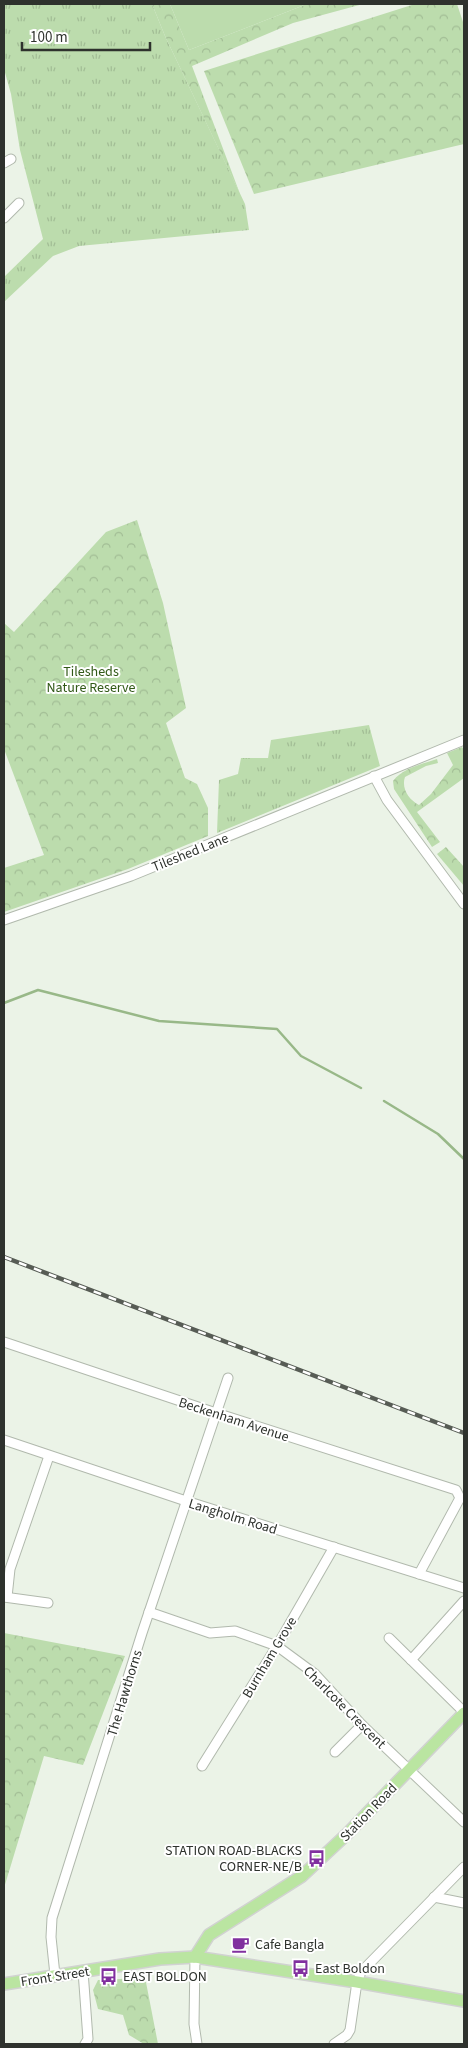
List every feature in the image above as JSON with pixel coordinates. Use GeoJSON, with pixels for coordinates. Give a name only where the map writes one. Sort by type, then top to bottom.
{"type":"FeatureCollection","features":[{"type":"Feature","properties":{"kind":"main road","name":"Station Road"},"geometry":{"type":"LineString","coordinates":[[194,1957],[209,1935],[302,1876],[347,1834],[464,1712]]}},
{"type":"Feature","properties":{"kind":"main road","name":"Front Street"},"geometry":{"type":"LineString","coordinates":[[4,1984],[160,1959],[194,1957],[357,1982],[464,2001]]}},
{"type":"Feature","properties":{"kind":"street"},"geometry":{"type":"LineString","coordinates":[[4,218],[19,203]]}},
{"type":"Feature","properties":{"kind":"street","name":"Tileshed Lane"},"geometry":{"type":"LineString","coordinates":[[4,920],[131,876],[464,740]]}},
{"type":"Feature","properties":{"kind":"street"},"geometry":{"type":"LineString","coordinates":[[374,776],[387,800],[464,904]]}},
{"type":"Feature","properties":{"kind":"street","name":"Beckenham Avenue"},"geometry":{"type":"LineString","coordinates":[[4,1342],[216,1414],[456,1490],[462,1497]]}},
{"type":"Feature","properties":{"kind":"street","name":"The Hawthorns"},"geometry":{"type":"LineString","coordinates":[[55,1975],[51,1938],[52,1918],[149,1612],[228,1378]]}},
{"type":"Feature","properties":{"kind":"street","name":"Langholm Road"},"geometry":{"type":"LineString","coordinates":[[4,1440],[186,1501],[464,1588]]}},
{"type":"Feature","properties":{"kind":"street"},"geometry":{"type":"LineString","coordinates":[[48,1603],[5,1597],[10,1569],[49,1456]]}},
{"type":"Feature","properties":{"kind":"street"},"geometry":{"type":"LineString","coordinates":[[419,1574],[462,1497]]}},
{"type":"Feature","properties":{"kind":"street","name":"Burnham Grove"},"geometry":{"type":"LineString","coordinates":[[202,1766],[277,1646],[334,1547]]}},
{"type":"Feature","properties":{"kind":"street"},"geometry":{"type":"LineString","coordinates":[[411,1660],[464,1601]]}},
{"type":"Feature","properties":{"kind":"street","name":"Charlcote Crescent"},"geometry":{"type":"LineString","coordinates":[[149,1612],[210,1633],[235,1631],[277,1646],[315,1674],[362,1725],[464,1822]]}},
{"type":"Feature","properties":{"kind":"street"},"geometry":{"type":"LineString","coordinates":[[389,1638],[464,1712]]}},
{"type":"Feature","properties":{"kind":"street"},"geometry":{"type":"LineString","coordinates":[[335,1752],[362,1725]]}},
{"type":"Feature","properties":{"kind":"street"},"geometry":{"type":"LineString","coordinates":[[334,2044],[347,2035],[350,2030],[357,1982],[361,1972],[464,1867]]}},
{"type":"Feature","properties":{"kind":"street"},"geometry":{"type":"LineString","coordinates":[[434,1897],[464,1903]]}},
{"type":"Feature","properties":{"kind":"street"},"geometry":{"type":"LineString","coordinates":[[194,1957],[194,2024],[197,2044]]}},
{"type":"Feature","properties":{"kind":"street"},"geometry":{"type":"LineString","coordinates":[[83,1972],[88,2039],[85,2044]]}},
{"type":"Feature","properties":{"kind":"green space"},"geometry":{"type":"Polygon","coordinates":[[[4,4],[152,4],[165,36],[245,204],[249,230],[79,246],[53,256],[4,302],[4,277],[43,239],[20,150],[11,94],[4,69],[4,4]]]}},
{"type":"Feature","properties":{"kind":"green space"},"geometry":{"type":"Polygon","coordinates":[[[152,4],[170,4],[189,50],[307,4],[363,4],[293,23],[192,66],[240,194],[165,36],[152,4]]]}},
{"type":"Feature","properties":{"kind":"green space"},"geometry":{"type":"Polygon","coordinates":[[[170,4],[307,4],[189,50],[170,4]]]}},
{"type":"Feature","properties":{"kind":"green space"},"geometry":{"type":"Polygon","coordinates":[[[415,4],[457,4],[464,25],[464,144],[254,194],[204,71],[415,4]]]}},
{"type":"Feature","properties":{"kind":"green space","name":"Tilesheds Nature Reserve"},"geometry":{"type":"Polygon","coordinates":[[[137,520],[163,603],[186,708],[166,723],[185,778],[197,784],[208,808],[208,836],[128,869],[4,912],[4,868],[44,855],[4,749],[4,623],[14,632],[106,532],[137,520]]]}},
{"type":"Feature","properties":{"kind":"green space"},"geometry":{"type":"Polygon","coordinates":[[[369,725],[380,766],[217,833],[219,780],[238,774],[241,758],[268,758],[271,740],[369,725]]]}},
{"type":"Feature","properties":{"kind":"green space"},"geometry":{"type":"Polygon","coordinates":[[[462,747],[464,750],[464,778],[417,812],[440,842],[432,847],[394,789],[393,781],[407,770],[437,759],[438,763],[426,766],[405,777],[404,785],[407,793],[419,805],[431,794],[453,765],[447,753],[462,747]]]}},
{"type":"Feature","properties":{"kind":"green space"},"geometry":{"type":"Polygon","coordinates":[[[446,847],[464,867],[464,886],[437,854],[446,847]]]}},
{"type":"Feature","properties":{"kind":"green space"},"geometry":{"type":"Polygon","coordinates":[[[4,1633],[125,1656],[83,1765],[44,1756],[4,1888],[4,1633]]]}},
{"type":"Feature","properties":{"kind":"green space"},"geometry":{"type":"Polygon","coordinates":[[[144,1972],[158,2044],[144,2044],[129,2035],[123,2015],[98,2009],[93,1990],[98,1980],[121,1979],[144,1972]]]}},
{"type":"Feature","properties":{"kind":"waterway"},"geometry":{"type":"LineString","coordinates":[[4,1003],[38,990],[159,1021],[277,1029],[301,1056],[361,1088]]}},
{"type":"Feature","properties":{"kind":"waterway"},"geometry":{"type":"LineString","coordinates":[[384,1101],[438,1134],[464,1159]]}},
{"type":"Feature","properties":{"kind":"railway"},"geometry":{"type":"LineString","coordinates":[[4,1257],[464,1433]]}},
{"type":"Feature","properties":{"kind":"place","name":"STATION ROAD-BLACKS CORNER-NE/B"},"geometry":{"type":"Point","coordinates":[316,1858]}},
{"type":"Feature","properties":{"kind":"place","name":"Cafe Bangla"},"geometry":{"type":"Point","coordinates":[241,1944]}},
{"type":"Feature","properties":{"kind":"place","name":"East Boldon"},"geometry":{"type":"Point","coordinates":[301,1968]}},
{"type":"Feature","properties":{"kind":"place","name":"EAST BOLDON"},"geometry":{"type":"Point","coordinates":[109,1976]}}]}
